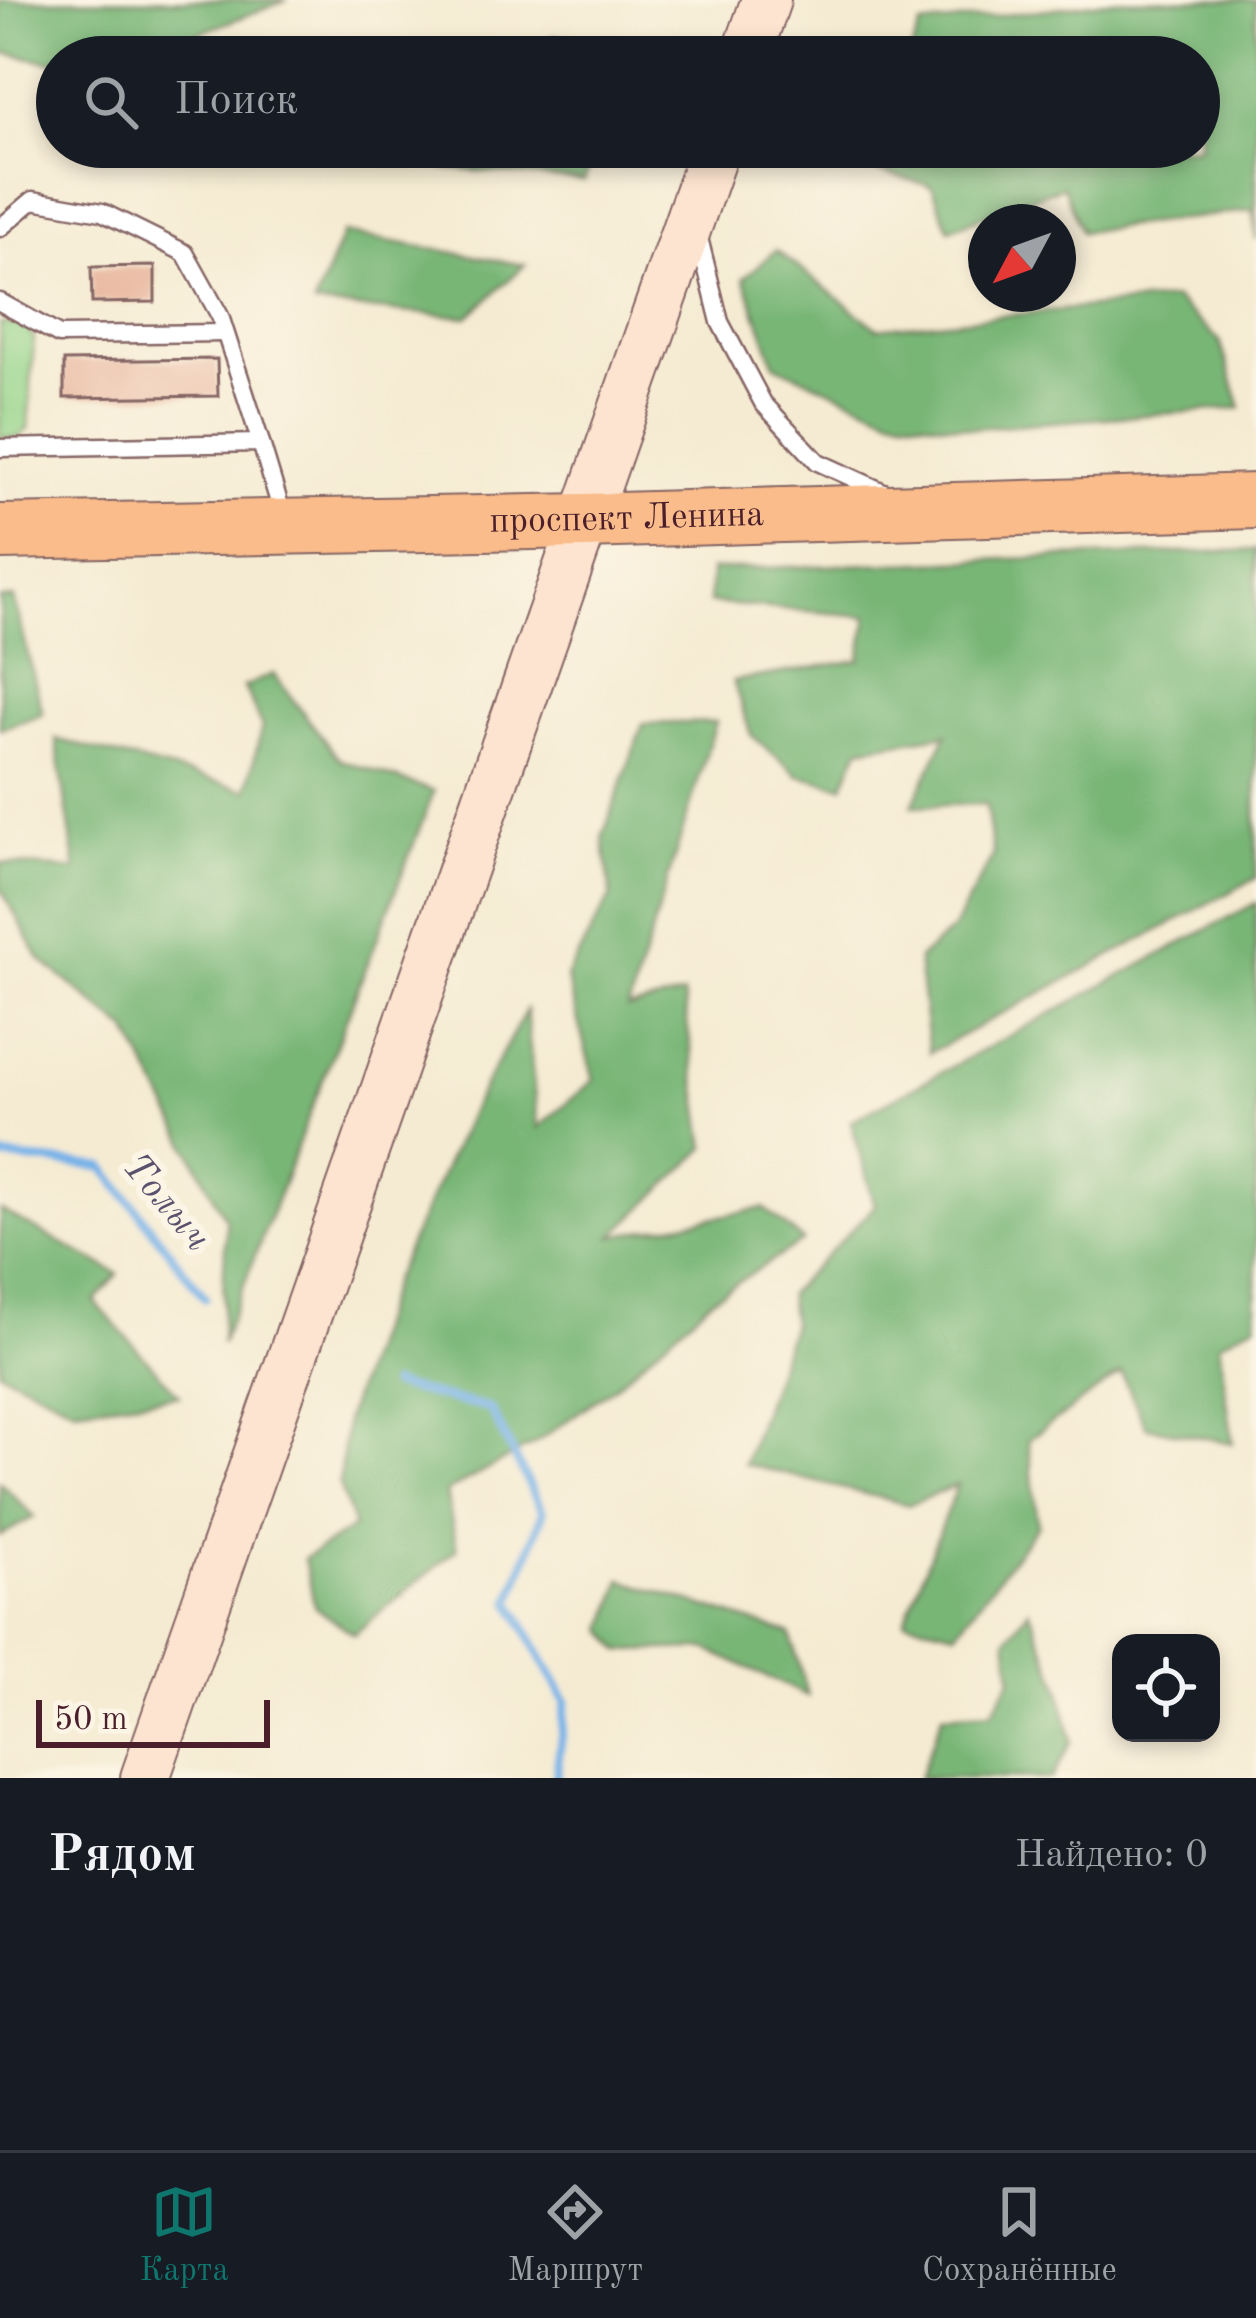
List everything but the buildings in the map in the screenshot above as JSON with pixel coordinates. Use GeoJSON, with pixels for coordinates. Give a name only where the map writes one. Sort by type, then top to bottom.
{"type":"FeatureCollection","features":[{"type":"Feature","properties":{"kind":"main road","name":"проспект Ленина"},"geometry":{"type":"LineString","coordinates":[[0,532],[1256,502]]}},
{"type":"Feature","properties":{"kind":"street"},"geometry":{"type":"LineString","coordinates":[[753,36],[766,0]]}},
{"type":"Feature","properties":{"kind":"street"},"geometry":{"type":"LineString","coordinates":[[145,1778],[708,168]]}},
{"type":"Feature","properties":{"kind":"lane"},"geometry":{"type":"LineString","coordinates":[[0,228],[33,200],[103,212],[185,253],[225,333],[286,526]]}},
{"type":"Feature","properties":{"kind":"lane"},"geometry":{"type":"LineString","coordinates":[[693,211],[721,322],[763,403],[818,462],[922,509]]}},
{"type":"Feature","properties":{"kind":"lane"},"geometry":{"type":"LineString","coordinates":[[0,302],[59,335],[225,333]]}},
{"type":"Feature","properties":{"kind":"lane"},"geometry":{"type":"LineString","coordinates":[[0,448],[261,443]]}},
{"type":"Feature","properties":{"kind":"green space"},"geometry":{"type":"Polygon","coordinates":[[[0,0],[288,0],[192,36],[36,36],[36,59],[0,52],[0,0]]]}},
{"type":"Feature","properties":{"kind":"green space"},"geometry":{"type":"Polygon","coordinates":[[[1117,0],[1256,0],[1256,240],[1254,210],[1081,232],[1076,204],[1070,204],[1063,186],[1015,204],[968,204],[968,222],[949,229],[932,186],[866,168],[1220,168],[1220,36],[917,36],[921,26],[1117,0]]]}},
{"type":"Feature","properties":{"kind":"green space"},"geometry":{"type":"Polygon","coordinates":[[[446,168],[589,168],[584,181],[446,168]]]}},
{"type":"Feature","properties":{"kind":"green space"},"geometry":{"type":"Polygon","coordinates":[[[343,233],[525,265],[468,317],[314,305],[343,233]]]}},
{"type":"Feature","properties":{"kind":"green space"},"geometry":{"type":"Polygon","coordinates":[[[776,250],[877,328],[1174,299],[1220,341],[1241,408],[974,428],[891,416],[775,365],[744,278],[776,250]]]}},
{"type":"Feature","properties":{"kind":"green space"},"geometry":{"type":"Polygon","coordinates":[[[0,323],[25,325],[34,338],[28,429],[18,438],[0,437],[0,323]]]}},
{"type":"Feature","properties":{"kind":"green space"},"geometry":{"type":"Polygon","coordinates":[[[1256,550],[1256,878],[929,1053],[918,959],[952,930],[993,856],[986,804],[912,806],[947,734],[860,748],[843,786],[798,775],[751,735],[733,681],[860,660],[868,616],[709,603],[711,570],[1256,550]]]}},
{"type":"Feature","properties":{"kind":"green space"},"geometry":{"type":"Polygon","coordinates":[[[14,598],[43,714],[0,729],[0,599],[14,598]]]}},
{"type":"Feature","properties":{"kind":"green space"},"geometry":{"type":"Polygon","coordinates":[[[273,674],[340,760],[434,791],[221,1344],[226,1220],[129,1032],[40,959],[0,887],[0,863],[76,870],[56,739],[247,790],[262,726],[244,687],[273,674]]]}},
{"type":"Feature","properties":{"kind":"green space"},"geometry":{"type":"Polygon","coordinates":[[[716,722],[628,1009],[683,995],[706,1148],[613,1236],[764,1208],[803,1241],[714,1297],[612,1388],[534,1444],[446,1492],[457,1549],[354,1634],[315,1607],[304,1559],[354,1527],[339,1484],[346,1418],[392,1282],[472,1108],[526,1010],[538,1128],[594,1080],[566,977],[611,896],[603,836],[643,724],[716,722]]]}},
{"type":"Feature","properties":{"kind":"green space"},"geometry":{"type":"Polygon","coordinates":[[[1256,903],[1256,1323],[1219,1343],[1233,1443],[1146,1427],[1121,1373],[1028,1440],[1038,1525],[956,1632],[905,1620],[957,1485],[909,1505],[744,1464],[792,1324],[788,1294],[875,1206],[851,1121],[1256,903]]]}},
{"type":"Feature","properties":{"kind":"green space"},"geometry":{"type":"Polygon","coordinates":[[[0,1210],[118,1274],[95,1302],[179,1395],[74,1408],[0,1371],[0,1210]]]}},
{"type":"Feature","properties":{"kind":"green space"},"geometry":{"type":"Polygon","coordinates":[[[0,1482],[34,1517],[0,1536],[0,1482]]]}},
{"type":"Feature","properties":{"kind":"green space"},"geometry":{"type":"Polygon","coordinates":[[[622,1580],[790,1634],[808,1696],[706,1649],[621,1651],[605,1630],[622,1580]]]}},
{"type":"Feature","properties":{"kind":"green space"},"geometry":{"type":"Polygon","coordinates":[[[1029,1609],[1060,1686],[1072,1741],[1052,1778],[919,1778],[943,1714],[993,1711],[1012,1677],[1007,1639],[1029,1609]]]}},
{"type":"Feature","properties":{"kind":"waterway","name":"Толыч"},"geometry":{"type":"LineString","coordinates":[[0,1157],[104,1167],[205,1298]]}},
{"type":"Feature","properties":{"kind":"waterway","name":"Толыч"},"geometry":{"type":"LineString","coordinates":[[392,1385],[490,1409],[543,1512],[511,1601],[566,1702],[556,1778]]}}]}
